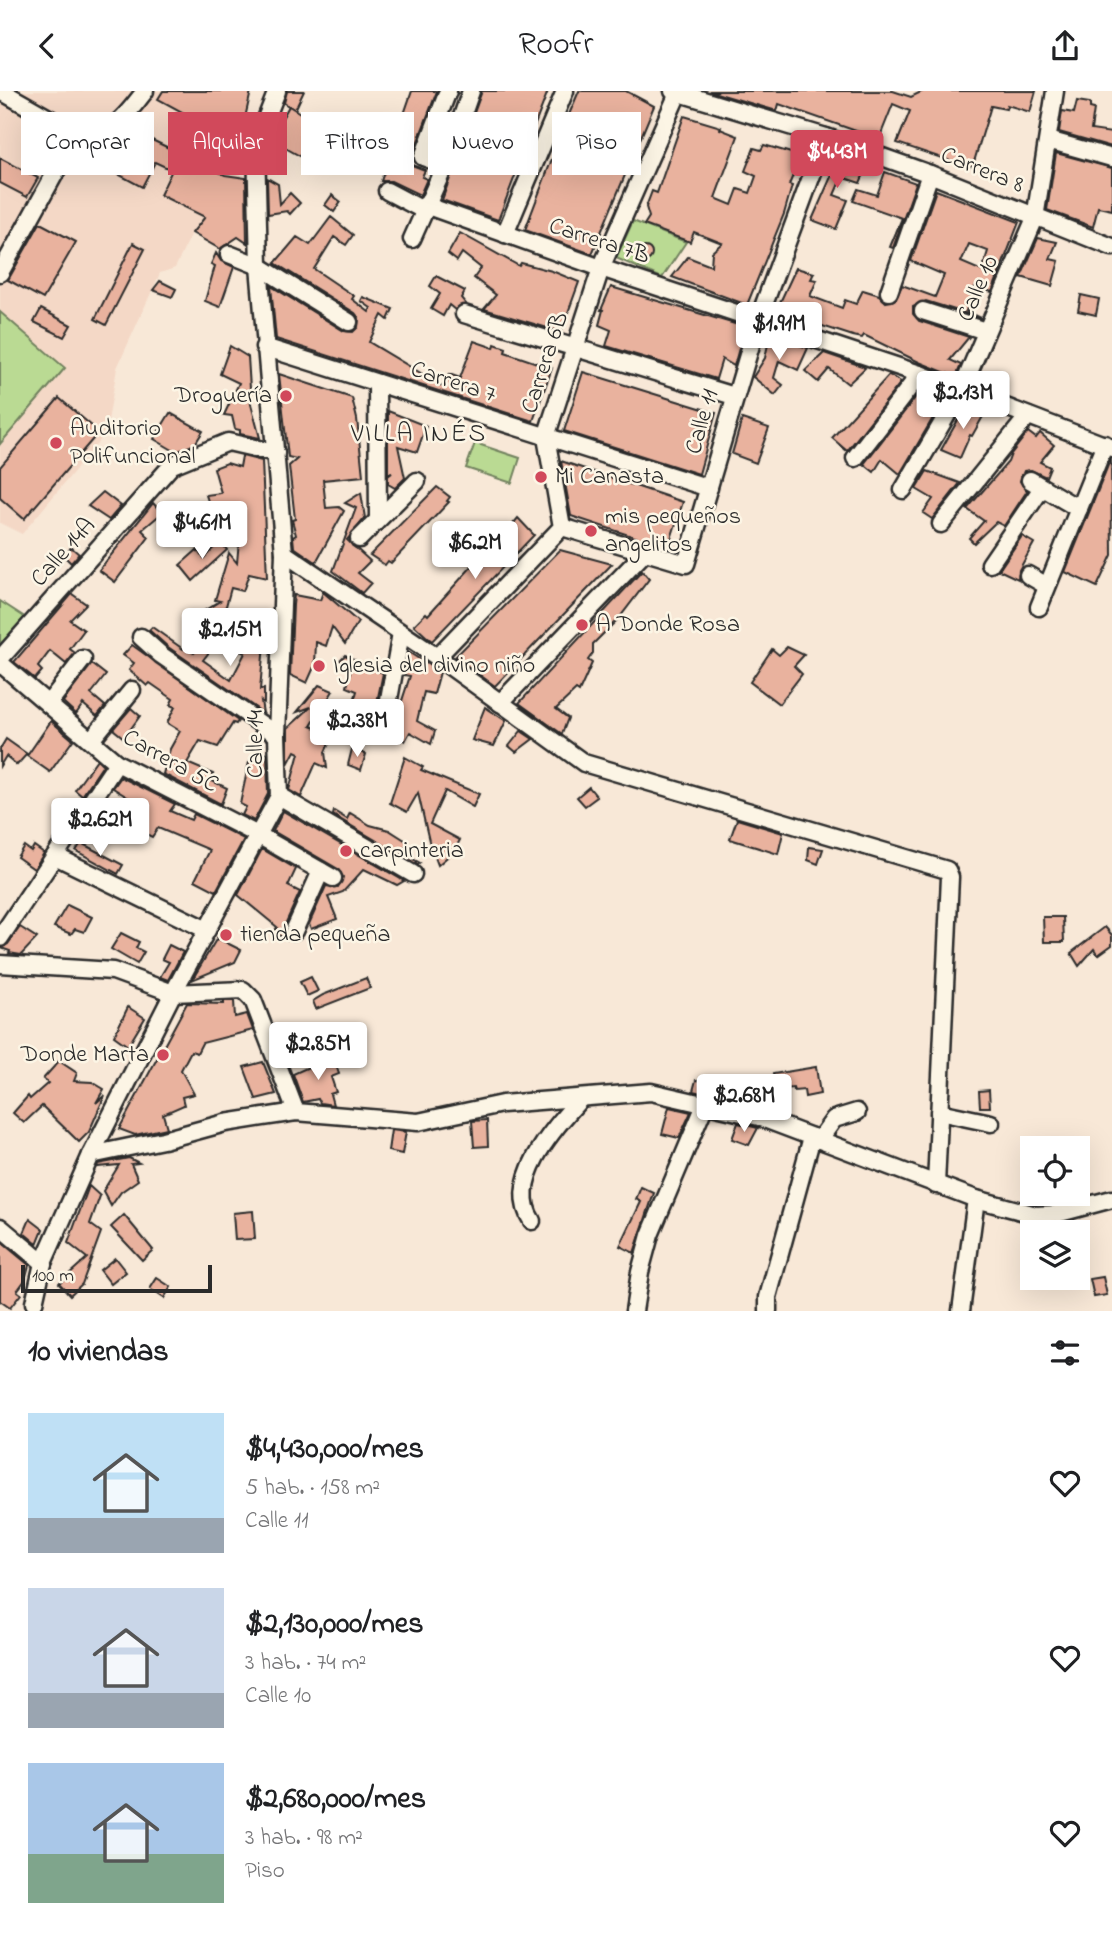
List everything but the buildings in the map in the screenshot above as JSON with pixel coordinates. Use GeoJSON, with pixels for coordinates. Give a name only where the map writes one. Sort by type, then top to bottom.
{"type":"FeatureCollection","features":[{"type":"Feature","properties":{"kind":"street"},"geometry":{"type":"LineString","coordinates":[[1,91],[38,112]]}},
{"type":"Feature","properties":{"kind":"street"},"geometry":{"type":"LineString","coordinates":[[129,112],[145,91]]}},
{"type":"Feature","properties":{"kind":"street","name":"Calle 14"},"geometry":{"type":"LineString","coordinates":[[31,1308],[43,1263],[91,1155],[173,993],[279,796],[277,735],[284,553],[264,347],[256,144],[277,91]]}},
{"type":"Feature","properties":{"kind":"street"},"geometry":{"type":"LineString","coordinates":[[440,112],[448,91]]}},
{"type":"Feature","properties":{"kind":"street"},"geometry":{"type":"LineString","coordinates":[[463,112],[471,91]]}},
{"type":"Feature","properties":{"kind":"street"},"geometry":{"type":"LineString","coordinates":[[505,235],[565,91]]}},
{"type":"Feature","properties":{"kind":"street","name":"Calle 10"},"geometry":{"type":"LineString","coordinates":[[903,490],[961,391],[1035,218],[1055,91]]}},
{"type":"Feature","properties":{"kind":"street","name":"Carrera 8"},"geometry":{"type":"LineString","coordinates":[[676,92],[826,137],[930,174],[1112,247]]}},
{"type":"Feature","properties":{"kind":"street","name":"Carrera 6B"},"geometry":{"type":"LineString","coordinates":[[562,527],[546,437],[601,268],[676,92]]}},
{"type":"Feature","properties":{"kind":"street","name":"Calle 11"},"geometry":{"type":"LineString","coordinates":[[646,551],[686,563],[759,318],[826,137]]}},
{"type":"Feature","properties":{"kind":"street"},"geometry":{"type":"LineString","coordinates":[[1048,139],[1112,158]]}},
{"type":"Feature","properties":{"kind":"street"},"geometry":{"type":"LineString","coordinates":[[428,144],[423,157],[428,159]]}},
{"type":"Feature","properties":{"kind":"street"},"geometry":{"type":"LineString","coordinates":[[889,292],[930,174]]}},
{"type":"Feature","properties":{"kind":"street"},"geometry":{"type":"LineString","coordinates":[[0,273],[55,175]]}},
{"type":"Feature","properties":{"kind":"street"},"geometry":{"type":"LineString","coordinates":[[412,239],[439,175]]}},
{"type":"Feature","properties":{"kind":"street","name":"Carrera 7B"},"geometry":{"type":"LineString","coordinates":[[387,191],[424,207],[601,268],[759,318]]}},
{"type":"Feature","properties":{"kind":"street"},"geometry":{"type":"LineString","coordinates":[[229,254],[259,266],[349,322]]}},
{"type":"Feature","properties":{"kind":"street"},"geometry":{"type":"LineString","coordinates":[[923,311],[986,331]]}},
{"type":"Feature","properties":{"kind":"street"},"geometry":{"type":"LineString","coordinates":[[464,314],[734,395]]}},
{"type":"Feature","properties":{"kind":"street"},"geometry":{"type":"LineString","coordinates":[[759,318],[920,374],[1109,446],[1079,509],[1039,607]]}},
{"type":"Feature","properties":{"kind":"street","name":"Carrera 7"},"geometry":{"type":"LineString","coordinates":[[264,347],[709,488]]}},
{"type":"Feature","properties":{"kind":"street"},"geometry":{"type":"LineString","coordinates":[[855,458],[920,374]]}},
{"type":"Feature","properties":{"kind":"street"},"geometry":{"type":"LineString","coordinates":[[377,383],[378,519]]}},
{"type":"Feature","properties":{"kind":"street"},"geometry":{"type":"LineString","coordinates":[[942,524],[1028,416]]}},
{"type":"Feature","properties":{"kind":"street","name":"Calle 14A"},"geometry":{"type":"LineString","coordinates":[[0,661],[173,465],[228,442],[276,453]]}},
{"type":"Feature","properties":{"kind":"street"},"geometry":{"type":"LineString","coordinates":[[359,539],[417,481]]}},
{"type":"Feature","properties":{"kind":"street"},"geometry":{"type":"LineString","coordinates":[[990,564],[1036,484],[1079,509]]}},
{"type":"Feature","properties":{"kind":"street"},"geometry":{"type":"LineString","coordinates":[[437,657],[562,527],[646,551],[500,703]]}},
{"type":"Feature","properties":{"kind":"street"},"geometry":{"type":"LineString","coordinates":[[284,553],[437,657],[584,763],[947,870],[950,877],[936,1185]]}},
{"type":"Feature","properties":{"kind":"street"},"geometry":{"type":"LineString","coordinates":[[1028,575],[1048,586]]}},
{"type":"Feature","properties":{"kind":"street"},"geometry":{"type":"LineString","coordinates":[[386,716],[401,633]]}},
{"type":"Feature","properties":{"kind":"street"},"geometry":{"type":"LineString","coordinates":[[141,638],[161,655],[277,735]]}},
{"type":"Feature","properties":{"kind":"street"},"geometry":{"type":"LineString","coordinates":[[48,704],[83,659]]}},
{"type":"Feature","properties":{"kind":"street","name":"Carrera 5C"},"geometry":{"type":"LineString","coordinates":[[0,661],[117,763],[258,835],[327,875],[294,931]]}},
{"type":"Feature","properties":{"kind":"street"},"geometry":{"type":"LineString","coordinates":[[90,740],[132,690]]}},
{"type":"Feature","properties":{"kind":"street"},"geometry":{"type":"LineString","coordinates":[[0,938],[117,763]]}},
{"type":"Feature","properties":{"kind":"street"},"geometry":{"type":"LineString","coordinates":[[279,796],[413,874]]}},
{"type":"Feature","properties":{"kind":"street"},"geometry":{"type":"LineString","coordinates":[[55,856],[207,930]]}},
{"type":"Feature","properties":{"kind":"street"},"geometry":{"type":"LineString","coordinates":[[0,964],[113,971],[173,993],[243,990],[253,1000],[296,1112]]}},
{"type":"Feature","properties":{"kind":"street"},"geometry":{"type":"LineString","coordinates":[[91,1155],[163,1140],[225,1122],[296,1112],[418,1122],[502,1104],[651,1092],[759,1117],[936,1185],[1036,1215],[1056,1214],[1112,1199]]}},
{"type":"Feature","properties":{"kind":"street"},"geometry":{"type":"LineString","coordinates":[[532,1221],[523,1199],[535,1158],[556,1123],[581,1098]]}},
{"type":"Feature","properties":{"kind":"street"},"geometry":{"type":"LineString","coordinates":[[634,1311],[640,1272],[650,1235],[705,1105]]}},
{"type":"Feature","properties":{"kind":"street"},"geometry":{"type":"LineString","coordinates":[[768,1311],[768,1297],[816,1139],[834,1119],[858,1112]]}},
{"type":"Feature","properties":{"kind":"street"},"geometry":{"type":"LineString","coordinates":[[939,1112],[991,1123]]}},
{"type":"Feature","properties":{"kind":"street"},"geometry":{"type":"LineString","coordinates":[[961,1311],[976,1199]]}},
{"type":"Feature","properties":{"kind":"street"},"geometry":{"type":"LineString","coordinates":[[0,1227],[43,1263]]}},
{"type":"Feature","properties":{"kind":"shaded area"},"geometry":{"type":"Polygon","coordinates":[[[0,91],[222,91],[228,112],[168,112],[168,175],[241,176],[230,176],[224,193],[192,233],[175,268],[160,273],[117,368],[106,433],[22,534],[0,523],[0,91]]]}},
{"type":"Feature","properties":{"kind":"green space"},"geometry":{"type":"Polygon","coordinates":[[[633,221],[686,242],[662,278],[616,258],[633,221]]]}},
{"type":"Feature","properties":{"kind":"green space"},"geometry":{"type":"Polygon","coordinates":[[[0,312],[65,368],[0,444],[0,312]]]}},
{"type":"Feature","properties":{"kind":"green space"},"geometry":{"type":"Polygon","coordinates":[[[475,443],[520,458],[512,483],[466,468],[475,443]]]}},
{"type":"Feature","properties":{"kind":"green space"},"geometry":{"type":"Polygon","coordinates":[[[0,601],[26,618],[0,645],[0,601]]]}},
{"type":"Feature","properties":{"kind":"place","name":"Droguería"},"geometry":{"type":"Point","coordinates":[286,396]}},
{"type":"Feature","properties":{"kind":"place","name":"Auditorio Polifuncional"},"geometry":{"type":"Point","coordinates":[56,443]}},
{"type":"Feature","properties":{"kind":"place","name":"Mi Canasta"},"geometry":{"type":"Point","coordinates":[541,477]}},
{"type":"Feature","properties":{"kind":"place","name":"mis pequeños angelitos"},"geometry":{"type":"Point","coordinates":[591,531]}},
{"type":"Feature","properties":{"kind":"place","name":"A Donde Rosa"},"geometry":{"type":"Point","coordinates":[582,625]}},
{"type":"Feature","properties":{"kind":"place","name":"Iglesia del divino niño"},"geometry":{"type":"Point","coordinates":[319,666]}},
{"type":"Feature","properties":{"kind":"place","name":"carpinteria"},"geometry":{"type":"Point","coordinates":[346,851]}},
{"type":"Feature","properties":{"kind":"place","name":"tienda pequeña"},"geometry":{"type":"Point","coordinates":[226,935]}},
{"type":"Feature","properties":{"kind":"place","name":"Donde Marta"},"geometry":{"type":"Point","coordinates":[163,1055]}},
{"type":"Feature","properties":{"kind":"district","name":"VILLA INÉS"},"geometry":{"type":"Point","coordinates":[419,435]}}]}
